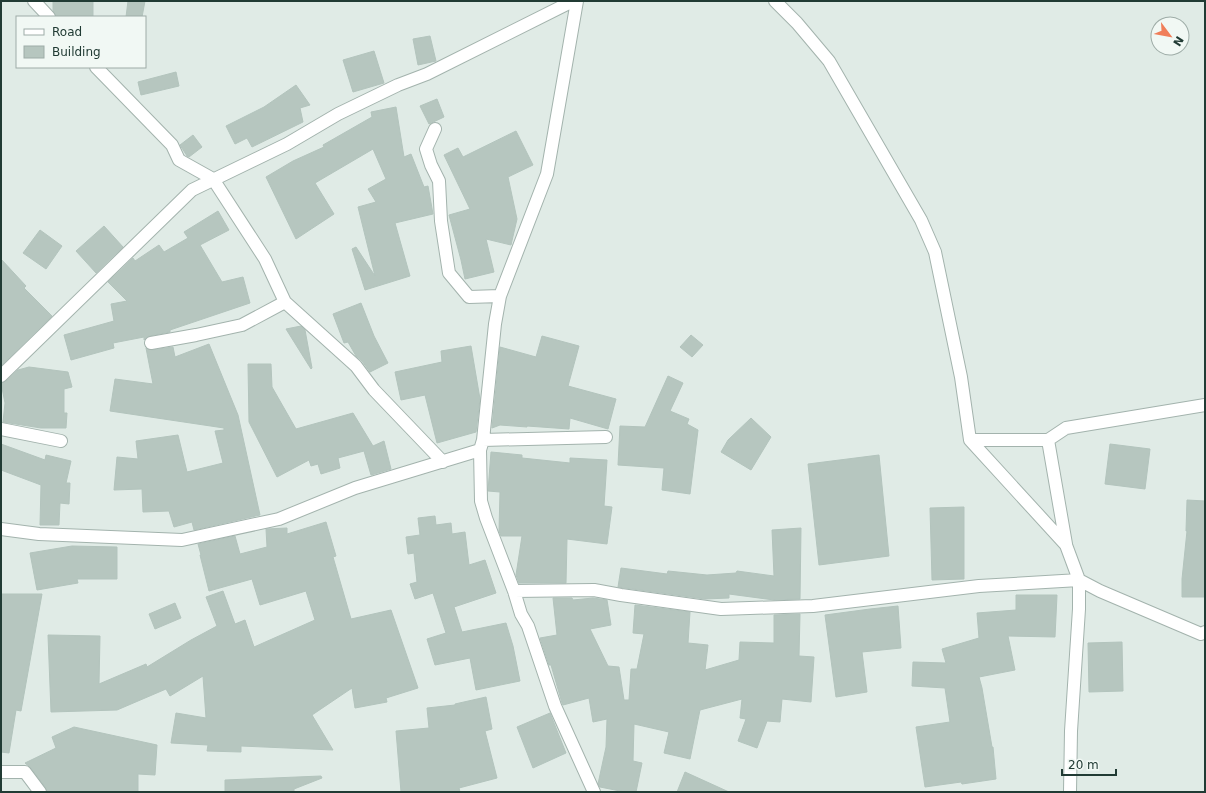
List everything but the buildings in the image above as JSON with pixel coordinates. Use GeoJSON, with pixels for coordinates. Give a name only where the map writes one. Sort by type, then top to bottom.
{"type":"FeatureCollection","features":[{"type":"Feature","properties":{"kind":"street"},"geometry":{"type":"LineString","coordinates":[[34,1],[48,16]]}},
{"type":"Feature","properties":{"kind":"street"},"geometry":{"type":"LineString","coordinates":[[1,376],[192,190],[286,144],[338,114],[398,85],[427,74],[573,1]]}},
{"type":"Feature","properties":{"kind":"street"},"geometry":{"type":"LineString","coordinates":[[577,1],[547,174],[500,296],[495,324],[482,445],[481,501],[514,591],[520,614],[528,626],[555,706],[594,792]]}},
{"type":"Feature","properties":{"kind":"street"},"geometry":{"type":"LineString","coordinates":[[775,1],[797,23],[829,61],[921,220],[935,252],[961,378],[970,440],[1066,545]]}},
{"type":"Feature","properties":{"kind":"street"},"geometry":{"type":"LineString","coordinates":[[97,68],[172,145],[178,160],[213,179],[265,260],[285,302],[356,366],[374,390],[443,462]]}},
{"type":"Feature","properties":{"kind":"street"},"geometry":{"type":"LineString","coordinates":[[435,128],[426,149],[431,166],[439,181],[441,221],[450,273],[469,297],[500,296]]}},
{"type":"Feature","properties":{"kind":"street"},"geometry":{"type":"LineString","coordinates":[[151,343],[242,325],[285,302]]}},
{"type":"Feature","properties":{"kind":"street"},"geometry":{"type":"LineString","coordinates":[[970,440],[1048,440],[1066,428],[1205,405]]}},
{"type":"Feature","properties":{"kind":"street"},"geometry":{"type":"LineString","coordinates":[[1,429],[61,441]]}},
{"type":"Feature","properties":{"kind":"street"},"geometry":{"type":"LineString","coordinates":[[1,529],[39,534],[182,540],[279,520],[355,488],[443,462],[482,445],[606,437]]}},
{"type":"Feature","properties":{"kind":"street"},"geometry":{"type":"LineString","coordinates":[[1048,440],[1066,545],[1079,580],[1079,609],[1071,731],[1070,792]]}},
{"type":"Feature","properties":{"kind":"street"},"geometry":{"type":"LineString","coordinates":[[514,591],[594,590],[721,609],[813,606],[979,586],[1079,580],[1100,591],[1201,634],[1205,632]]}},
{"type":"Feature","properties":{"kind":"street"},"geometry":{"type":"LineString","coordinates":[[1,772],[25,772],[40,792]]}}]}
